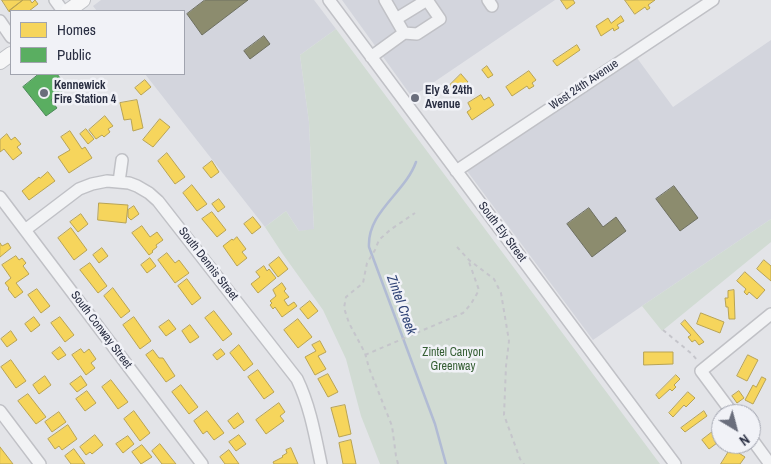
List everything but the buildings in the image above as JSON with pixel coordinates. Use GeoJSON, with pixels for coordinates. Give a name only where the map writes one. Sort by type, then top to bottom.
{"type":"FeatureCollection","features":[{"type":"Feature","properties":{"kind":"main road"},"geometry":{"type":"LineString","coordinates":[[69,10],[83,0]]}},
{"type":"Feature","properties":{"kind":"street","name":"South Ely Street"},"geometry":{"type":"LineString","coordinates":[[329,0],[675,464]]}},
{"type":"Feature","properties":{"kind":"street"},"geometry":{"type":"LineString","coordinates":[[385,0],[404,33]]}},
{"type":"Feature","properties":{"kind":"street"},"geometry":{"type":"LineString","coordinates":[[372,57],[404,33],[417,34],[440,19],[427,0],[396,19]]}},
{"type":"Feature","properties":{"kind":"street","name":"West 24th Avenue"},"geometry":{"type":"LineString","coordinates":[[456,171],[713,0]]}},
{"type":"Feature","properties":{"kind":"street"},"geometry":{"type":"LineString","coordinates":[[0,21],[10,36]]}},
{"type":"Feature","properties":{"kind":"street"},"geometry":{"type":"LineString","coordinates":[[119,182],[122,160]]}},
{"type":"Feature","properties":{"kind":"street","name":"South Dennis Street"},"geometry":{"type":"LineString","coordinates":[[25,230],[79,189],[92,184],[106,181],[119,182],[137,186],[149,193],[158,201],[297,379],[310,412],[321,464]]}},
{"type":"Feature","properties":{"kind":"street","name":"South Conway Street"},"geometry":{"type":"LineString","coordinates":[[0,197],[202,464]]}},
{"type":"Feature","properties":{"kind":"street"},"geometry":{"type":"LineString","coordinates":[[726,404],[701,371],[771,314]]}},
{"type":"Feature","properties":{"kind":"street"},"geometry":{"type":"LineString","coordinates":[[0,411],[40,464]]}},
{"type":"Feature","properties":{"kind":"street"},"geometry":{"type":"LineString","coordinates":[[761,452],[770,464]]}},
{"type":"Feature","properties":{"kind":"path"},"geometry":{"type":"LineString","coordinates":[[398,464],[392,426],[365,355],[349,323],[344,308],[346,298],[363,283],[367,263],[379,240],[415,213]]}},
{"type":"Feature","properties":{"kind":"path"},"geometry":{"type":"LineString","coordinates":[[457,247],[469,260],[494,279],[502,293],[510,341],[506,366],[504,415],[524,464]]}},
{"type":"Feature","properties":{"kind":"path"},"geometry":{"type":"LineString","coordinates":[[365,355],[463,313],[479,290],[469,260]]}},
{"type":"Feature","properties":{"kind":"path"},"geometry":{"type":"LineString","coordinates":[[663,330],[692,354],[704,368]]}},
{"type":"Feature","properties":{"kind":"shaded area"},"geometry":{"type":"Polygon","coordinates":[[[101,0],[314,0],[336,29],[300,55],[309,122],[314,230],[299,231],[286,211],[265,227],[146,75],[185,75],[185,10],[96,10],[93,6],[101,0]]]}},
{"type":"Feature","properties":{"kind":"shaded area"},"geometry":{"type":"Polygon","coordinates":[[[342,0],[555,0],[412,97],[342,0]]]}},
{"type":"Feature","properties":{"kind":"shaded area"},"geometry":{"type":"Polygon","coordinates":[[[771,40],[771,219],[593,340],[467,171],[637,58],[673,107],[771,40]]]}},
{"type":"Feature","properties":{"kind":"green space","name":"Zintel Canyon Greenway"},"geometry":{"type":"Polygon","coordinates":[[[336,29],[660,464],[380,464],[361,416],[346,359],[323,310],[265,227],[286,211],[299,231],[314,229],[309,122],[300,55],[336,29]]]}},
{"type":"Feature","properties":{"kind":"green space"},"geometry":{"type":"Polygon","coordinates":[[[771,219],[771,242],[662,331],[642,306],[771,219]]]}},
{"type":"Feature","properties":{"kind":"waterway","name":"Zintel Creek"},"geometry":{"type":"LineString","coordinates":[[416,162],[411,173],[374,223],[369,247],[435,424],[446,464]]}},
{"type":"Feature","properties":{"kind":"place","name":"Kennewick Fire Station 4"},"geometry":{"type":"Point","coordinates":[44,93]}},
{"type":"Feature","properties":{"kind":"place","name":"Ely & 24th Avenue"},"geometry":{"type":"Point","coordinates":[415,98]}}]}
